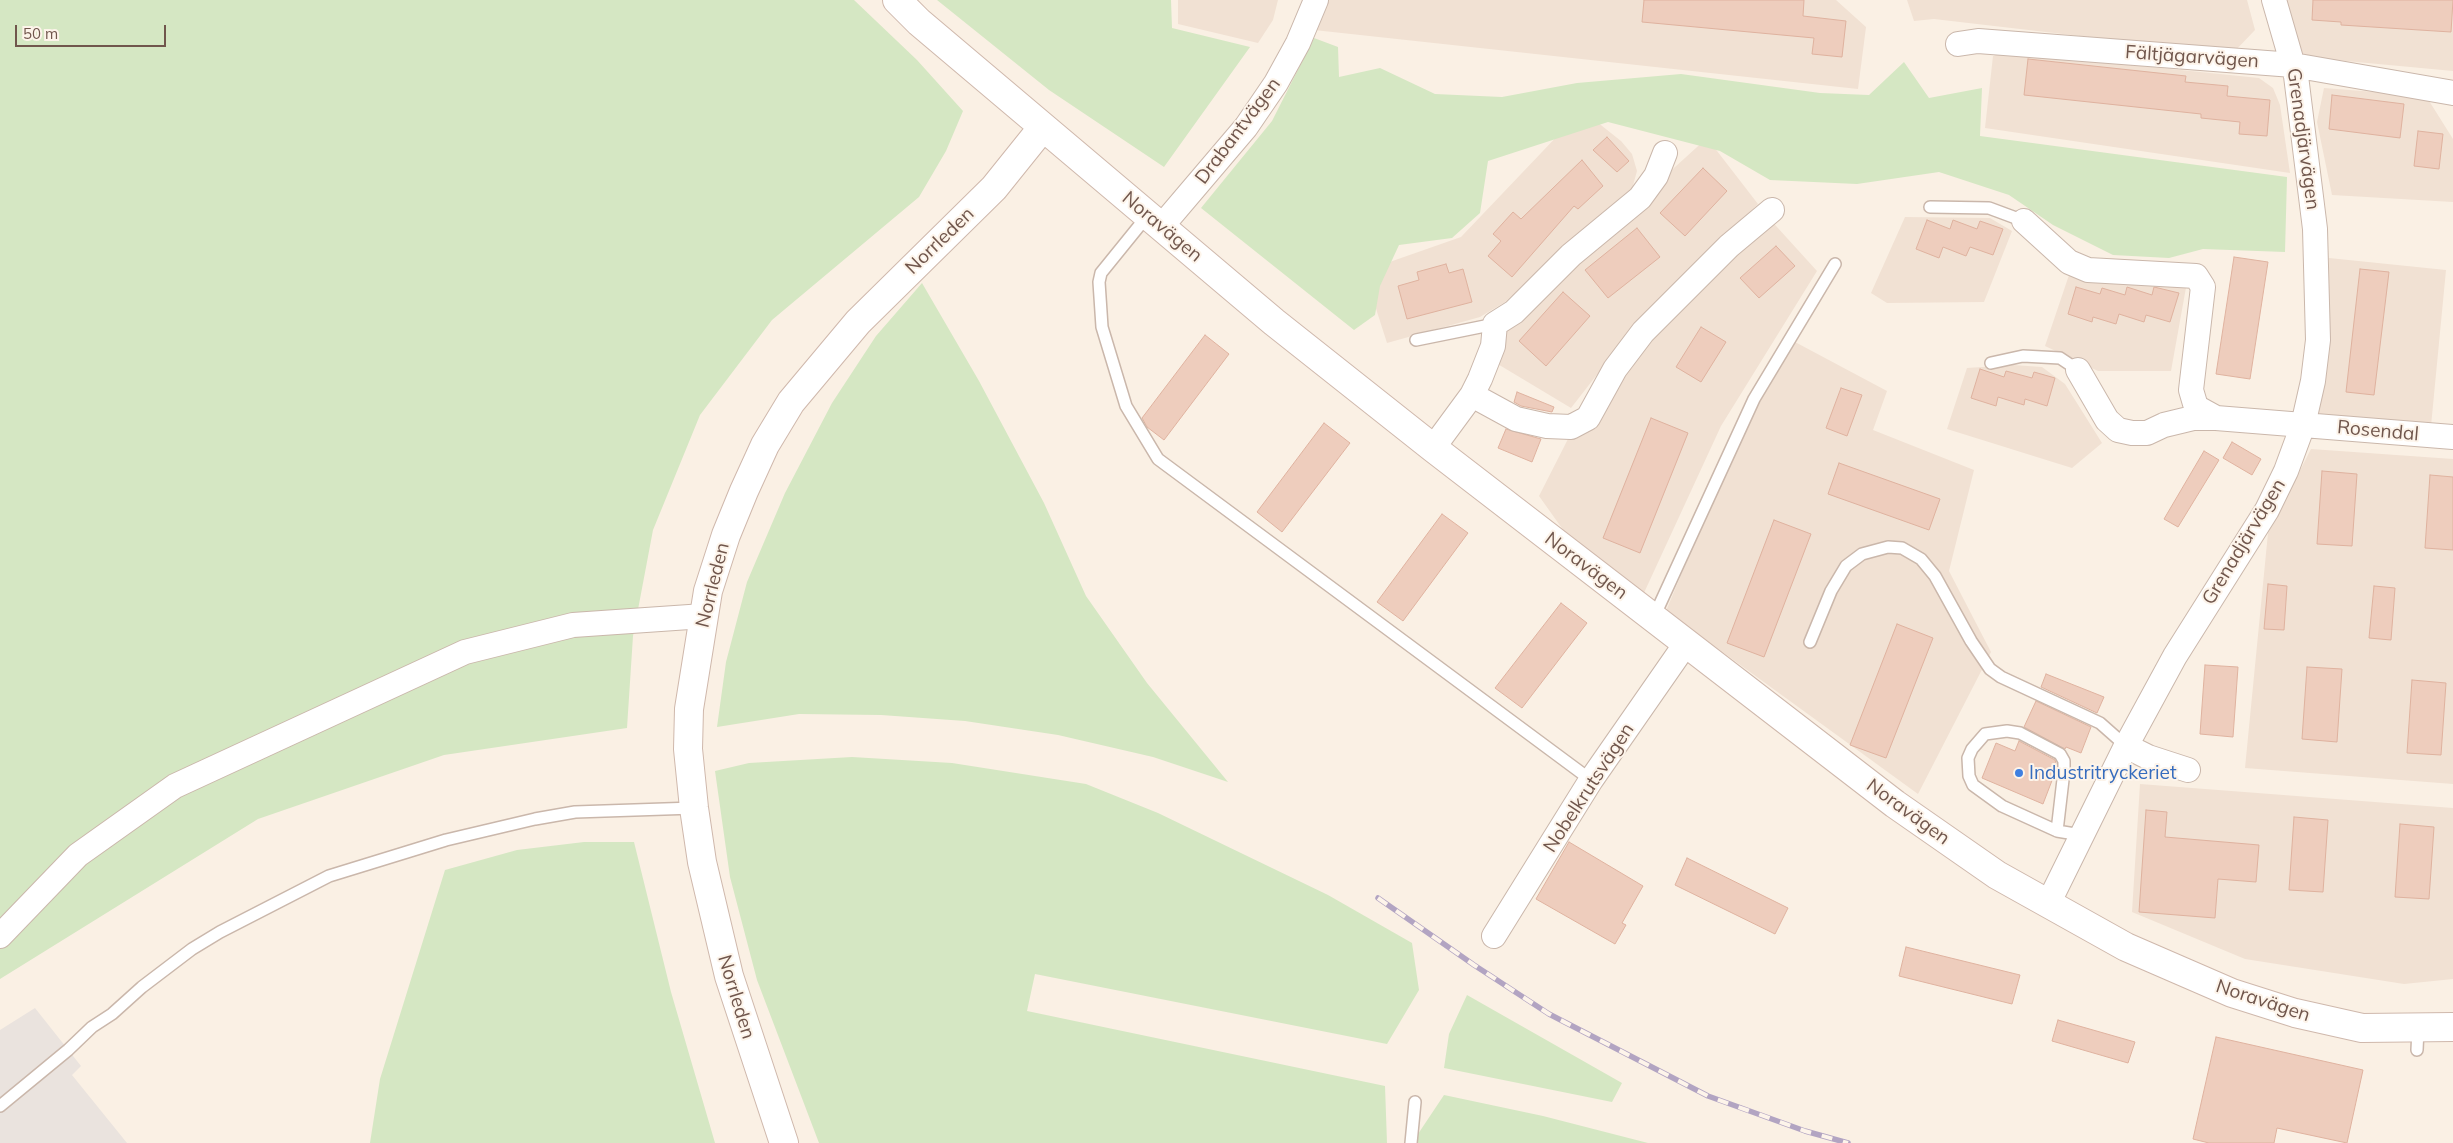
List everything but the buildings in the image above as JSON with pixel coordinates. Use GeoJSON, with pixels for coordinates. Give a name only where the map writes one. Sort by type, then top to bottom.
{"type":"FeatureCollection","features":[{"type":"Feature","properties":{"kind":"street","name":"Noravägen"},"geometry":{"type":"LineString","coordinates":[[897,0],[919,22],[1274,322],[1433,448],[1895,804],[1998,875],[2126,947],[2232,993],[2295,1013],[2418,1039],[2453,1028]]}},
{"type":"Feature","properties":{"kind":"street","name":"Drabantvägen"},"geometry":{"type":"LineString","coordinates":[[1154,221],[1246,127],[1276,83],[1298,43],[1316,0]]}},
{"type":"Feature","properties":{"kind":"street","name":"Grenadjärvägen"},"geometry":{"type":"LineString","coordinates":[[2048,904],[2126,746],[2175,656],[2267,510],[2286,471],[2303,425],[2313,381],[2318,340],[2315,229],[2307,150],[2292,65],[2274,0]]}},
{"type":"Feature","properties":{"kind":"street","name":"Fältjägarvägen"},"geometry":{"type":"LineString","coordinates":[[1958,44],[1978,41],[2292,65],[2453,93]]}},
{"type":"Feature","properties":{"kind":"street","name":"Norrleden"},"geometry":{"type":"LineString","coordinates":[[784,1143],[729,976],[703,870],[694,808],[688,749],[689,709],[708,591],[726,535],[765,445],[791,402],[858,322],[994,188],[1043,127]]}},
{"type":"Feature","properties":{"kind":"street"},"geometry":{"type":"LineString","coordinates":[[1433,448],[1472,395],[1493,346],[1495,324],[1514,312],[1571,255],[1640,198],[1656,176],[1666,153]]}},
{"type":"Feature","properties":{"kind":"street"},"geometry":{"type":"LineString","coordinates":[[1472,395],[1516,419],[1547,426],[1571,427],[1588,418],[1615,369],[1643,332],[1729,246],[1772,210]]}},
{"type":"Feature","properties":{"kind":"street"},"geometry":{"type":"LineString","coordinates":[[2024,221],[2069,262],[2088,270],[2196,276],[2203,286],[2191,390],[2196,407],[2216,418]]}},
{"type":"Feature","properties":{"kind":"street","name":"Rosendal"},"geometry":{"type":"LineString","coordinates":[[2078,370],[2107,420],[2118,430],[2132,433],[2147,433],[2164,424],[2193,418],[2216,418],[2453,437]]}},
{"type":"Feature","properties":{"kind":"street"},"geometry":{"type":"LineString","coordinates":[[0,936],[78,855],[175,786],[465,652],[573,625],[704,616]]}},
{"type":"Feature","properties":{"kind":"street","name":"Nobelkrutsvägen"},"geometry":{"type":"LineString","coordinates":[[1494,936],[1591,780],[1687,642]]}},
{"type":"Feature","properties":{"kind":"street"},"geometry":{"type":"LineString","coordinates":[[2126,746],[2148,757],[2188,770]]}},
{"type":"Feature","properties":{"kind":"lane"},"geometry":{"type":"LineString","coordinates":[[1930,207],[1989,208],[2024,221]]}},
{"type":"Feature","properties":{"kind":"lane"},"geometry":{"type":"LineString","coordinates":[[1154,221],[1101,273],[1098,282],[1102,326],[1126,406],[1158,459],[1591,780]]}},
{"type":"Feature","properties":{"kind":"lane"},"geometry":{"type":"LineString","coordinates":[[1654,617],[1754,399],[1836,264]]}},
{"type":"Feature","properties":{"kind":"lane"},"geometry":{"type":"LineString","coordinates":[[1416,340],[1495,324]]}},
{"type":"Feature","properties":{"kind":"lane"},"geometry":{"type":"LineString","coordinates":[[1991,363],[2023,356],[2060,358],[2078,370]]}},
{"type":"Feature","properties":{"kind":"lane"},"geometry":{"type":"LineString","coordinates":[[1810,642],[1831,591],[1846,566],[1862,554],[1888,547],[1902,548],[1921,559],[1935,576],[1971,641],[1990,668],[2001,677],[2100,723],[2126,746]]}},
{"type":"Feature","properties":{"kind":"lane"},"geometry":{"type":"LineString","coordinates":[[2058,831],[2064,771],[2064,761],[2060,754],[2020,733],[2007,731],[1985,734],[1972,749],[1968,758],[1973,785],[2002,806],[2058,831],[2081,835]]}},
{"type":"Feature","properties":{"kind":"lane"},"geometry":{"type":"LineString","coordinates":[[0,1106],[68,1050],[92,1027],[112,1014],[192,949],[220,932],[329,876],[446,840],[535,819],[575,812],[694,808]]}},
{"type":"Feature","properties":{"kind":"lane"},"geometry":{"type":"LineString","coordinates":[[1411,1143],[1415,1102]]}},
{"type":"Feature","properties":{"kind":"shaded area"},"geometry":{"type":"Polygon","coordinates":[[[1178,0],[1278,0],[1273,20],[1258,43],[1178,24],[1178,0]]]}},
{"type":"Feature","properties":{"kind":"shaded area"},"geometry":{"type":"Polygon","coordinates":[[[1322,0],[1836,0],[1866,27],[1858,89],[1314,30],[1322,0]]]}},
{"type":"Feature","properties":{"kind":"shaded area"},"geometry":{"type":"Polygon","coordinates":[[[1907,0],[2247,0],[2255,30],[2234,52],[2209,51],[1934,19],[1914,21],[1907,0]]]}},
{"type":"Feature","properties":{"kind":"shaded area"},"geometry":{"type":"Polygon","coordinates":[[[2282,0],[2453,0],[2453,71],[2303,57],[2282,0]]]}},
{"type":"Feature","properties":{"kind":"shaded area"},"geometry":{"type":"Polygon","coordinates":[[[2004,52],[2259,78],[2273,88],[2280,105],[2290,173],[1985,128],[1993,56],[2004,52]]]}},
{"type":"Feature","properties":{"kind":"shaded area"},"geometry":{"type":"Polygon","coordinates":[[[2324,88],[2426,96],[2453,139],[2453,202],[2332,195],[2317,122],[2324,88]]]}},
{"type":"Feature","properties":{"kind":"shaded area"},"geometry":{"type":"Polygon","coordinates":[[[1582,110],[1621,141],[1632,154],[1637,171],[1632,189],[1505,302],[1480,317],[1387,343],[1364,271],[1461,237],[1582,110]]]}},
{"type":"Feature","properties":{"kind":"shaded area"},"geometry":{"type":"Polygon","coordinates":[[[1707,138],[1758,204],[1627,336],[1571,408],[1491,360],[1493,347],[1557,274],[1707,138]]]}},
{"type":"Feature","properties":{"kind":"shaded area"},"geometry":{"type":"Polygon","coordinates":[[[1767,216],[1817,271],[1721,426],[1643,595],[1576,548],[1539,496],[1568,439],[1594,416],[1613,376],[1767,216]]]}},
{"type":"Feature","properties":{"kind":"shaded area"},"geometry":{"type":"Polygon","coordinates":[[[1905,217],[1990,218],[2012,231],[1984,302],[1887,303],[1871,293],[1905,217]]]}},
{"type":"Feature","properties":{"kind":"shaded area"},"geometry":{"type":"Polygon","coordinates":[[[2329,258],[2446,270],[2431,426],[2325,420],[2316,412],[2329,258]]]}},
{"type":"Feature","properties":{"kind":"shaded area"},"geometry":{"type":"Polygon","coordinates":[[[2069,275],[2104,283],[2187,282],[2171,371],[2098,371],[2045,346],[2069,275]]]}},
{"type":"Feature","properties":{"kind":"shaded area"},"geometry":{"type":"Polygon","coordinates":[[[1795,342],[1887,391],[1873,430],[1974,470],[1949,571],[1991,652],[1918,794],[1666,611],[1739,435],[1795,342]]]}},
{"type":"Feature","properties":{"kind":"shaded area"},"geometry":{"type":"Polygon","coordinates":[[[2013,365],[2042,367],[2065,384],[2102,443],[2072,468],[1947,429],[1967,368],[2013,365]]]}},
{"type":"Feature","properties":{"kind":"shaded area"},"geometry":{"type":"Polygon","coordinates":[[[2311,449],[2453,459],[2453,784],[2245,768],[2268,533],[2311,449]]]}},
{"type":"Feature","properties":{"kind":"shaded area"},"geometry":{"type":"Polygon","coordinates":[[[2140,784],[2453,808],[2453,979],[2404,984],[2245,959],[2132,912],[2140,784]]]}},
{"type":"Feature","properties":{"kind":"shaded area"},"geometry":{"type":"Polygon","coordinates":[[[35,1008],[81,1066],[72,1075],[127,1143],[0,1143],[0,1030],[35,1008]]]}},
{"type":"Feature","properties":{"kind":"green space"},"geometry":{"type":"Polygon","coordinates":[[[0,0],[854,0],[917,60],[963,111],[946,151],[919,197],[772,320],[700,415],[653,530],[633,636],[627,728],[444,755],[258,819],[0,979],[0,0]]]}},
{"type":"Feature","properties":{"kind":"green space"},"geometry":{"type":"Polygon","coordinates":[[[937,0],[1171,0],[1172,28],[1250,47],[1164,167],[1049,90],[937,0]]]}},
{"type":"Feature","properties":{"kind":"green space"},"geometry":{"type":"Polygon","coordinates":[[[1314,38],[1338,47],[1339,77],[1380,68],[1435,94],[1502,97],[1577,83],[1681,74],[1820,93],[1869,95],[1904,62],[1929,98],[1982,88],[1980,136],[2287,177],[2285,252],[2203,249],[2169,258],[2113,255],[2053,225],[2009,195],[1939,172],[1857,184],[1770,180],[1720,151],[1608,122],[1488,161],[1480,213],[1452,238],[1399,245],[1380,286],[1375,315],[1354,330],[1201,208],[1272,121],[1314,38]]]}},
{"type":"Feature","properties":{"kind":"green space"},"geometry":{"type":"Polygon","coordinates":[[[922,283],[979,381],[1044,503],[1086,596],[1147,683],[1228,782],[1153,757],[1058,735],[965,721],[881,715],[799,714],[717,727],[726,662],[747,582],[785,493],[832,403],[876,336],[922,283]]]}},
{"type":"Feature","properties":{"kind":"green space"},"geometry":{"type":"Polygon","coordinates":[[[852,757],[952,763],[1086,784],[1158,813],[1328,895],[1412,943],[1419,990],[1387,1044],[1035,974],[1027,1011],[1385,1086],[1387,1143],[819,1143],[757,980],[730,877],[715,771],[749,763],[852,757]]]}},
{"type":"Feature","properties":{"kind":"green space"},"geometry":{"type":"Polygon","coordinates":[[[584,842],[634,842],[671,992],[715,1143],[370,1143],[380,1079],[445,870],[517,850],[584,842]]]}},
{"type":"Feature","properties":{"kind":"green space"},"geometry":{"type":"Polygon","coordinates":[[[1467,995],[1622,1083],[1612,1102],[1444,1068],[1449,1034],[1467,995]]]}},
{"type":"Feature","properties":{"kind":"green space"},"geometry":{"type":"Polygon","coordinates":[[[1444,1095],[1543,1116],[1648,1143],[1412,1143],[1444,1095]]]}},
{"type":"Feature","properties":{"kind":"railway"},"geometry":{"type":"LineString","coordinates":[[1378,898],[1474,965],[1549,1014],[1708,1096],[1805,1131],[1848,1143]]}},
{"type":"Feature","properties":{"kind":"place","name":"Industritryckeriet"},"geometry":{"type":"Point","coordinates":[2019,773]}}]}
